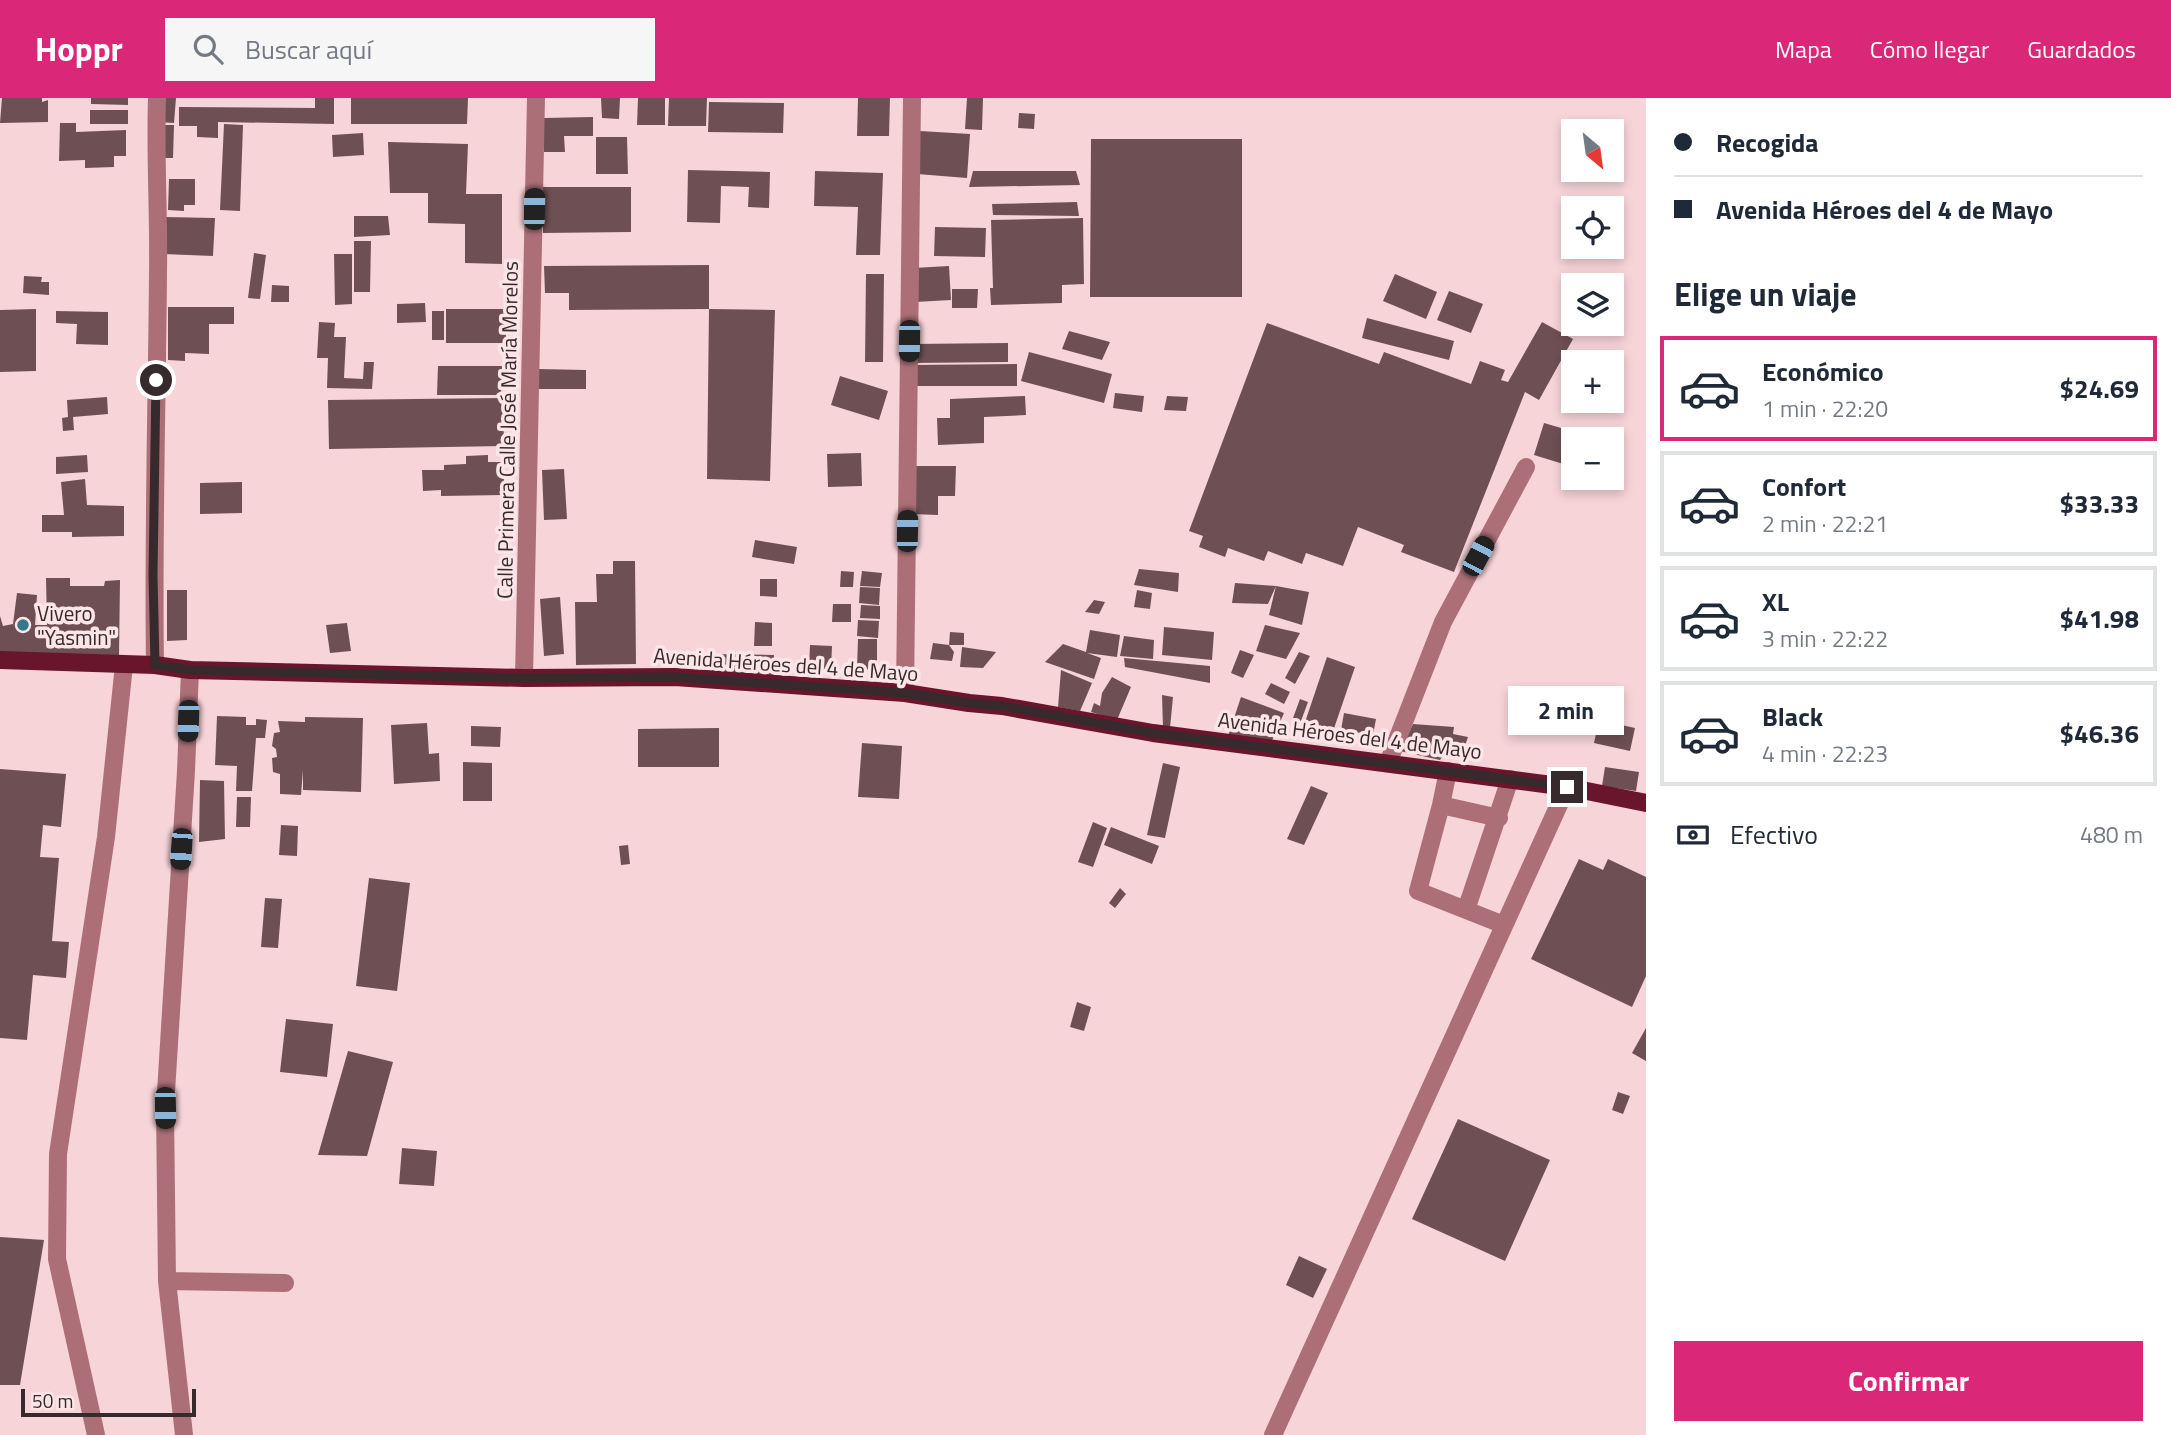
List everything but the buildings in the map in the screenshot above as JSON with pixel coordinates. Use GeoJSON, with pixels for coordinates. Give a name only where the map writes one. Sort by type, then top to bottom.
{"type":"FeatureCollection","features":[{"type":"Feature","properties":{"kind":"main road","name":"Avenida Héroes del 4 de Mayo"},"geometry":{"type":"LineString","coordinates":[[0,660],[155,665],[190,670],[524,678],[675,677],[905,693],[1002,706],[1153,733],[1567,787],[1646,803]]}},
{"type":"Feature","properties":{"kind":"street"},"geometry":{"type":"LineString","coordinates":[[155,665],[153,575],[158,268],[155,148],[157,98]]}},
{"type":"Feature","properties":{"kind":"street","name":"Calle Primera Calle José María Morelos"},"geometry":{"type":"LineString","coordinates":[[524,678],[536,98]]}},
{"type":"Feature","properties":{"kind":"street"},"geometry":{"type":"LineString","coordinates":[[905,693],[912,98]]}},
{"type":"Feature","properties":{"kind":"street"},"geometry":{"type":"LineString","coordinates":[[1388,762],[1443,622],[1526,467]]}},
{"type":"Feature","properties":{"kind":"street"},"geometry":{"type":"LineString","coordinates":[[96,1435],[57,1259],[58,1154],[106,837],[124,665]]}},
{"type":"Feature","properties":{"kind":"street"},"geometry":{"type":"LineString","coordinates":[[184,1435],[167,1282],[165,1108],[190,670]]}},
{"type":"Feature","properties":{"kind":"street"},"geometry":{"type":"LineString","coordinates":[[1448,771],[1418,891],[1504,925]]}},
{"type":"Feature","properties":{"kind":"street"},"geometry":{"type":"LineString","coordinates":[[1466,910],[1510,779]]}},
{"type":"Feature","properties":{"kind":"street"},"geometry":{"type":"LineString","coordinates":[[1273,1435],[1567,787]]}},
{"type":"Feature","properties":{"kind":"street"},"geometry":{"type":"LineString","coordinates":[[1441,805],[1499,818]]}},
{"type":"Feature","properties":{"kind":"street"},"geometry":{"type":"LineString","coordinates":[[167,1282],[285,1283]]}},
{"type":"Feature","properties":{"kind":"place","name":"Vivero \"Yasmin\""},"geometry":{"type":"Point","coordinates":[23,625]}},
{"type":"Feature","properties":{"kind":"route"},"geometry":{"type":"LineString","coordinates":[[156,380],[153,575],[155,665],[190,670],[469,677],[675,677],[905,693],[1002,706],[1153,733],[1567,787]]}}]}
